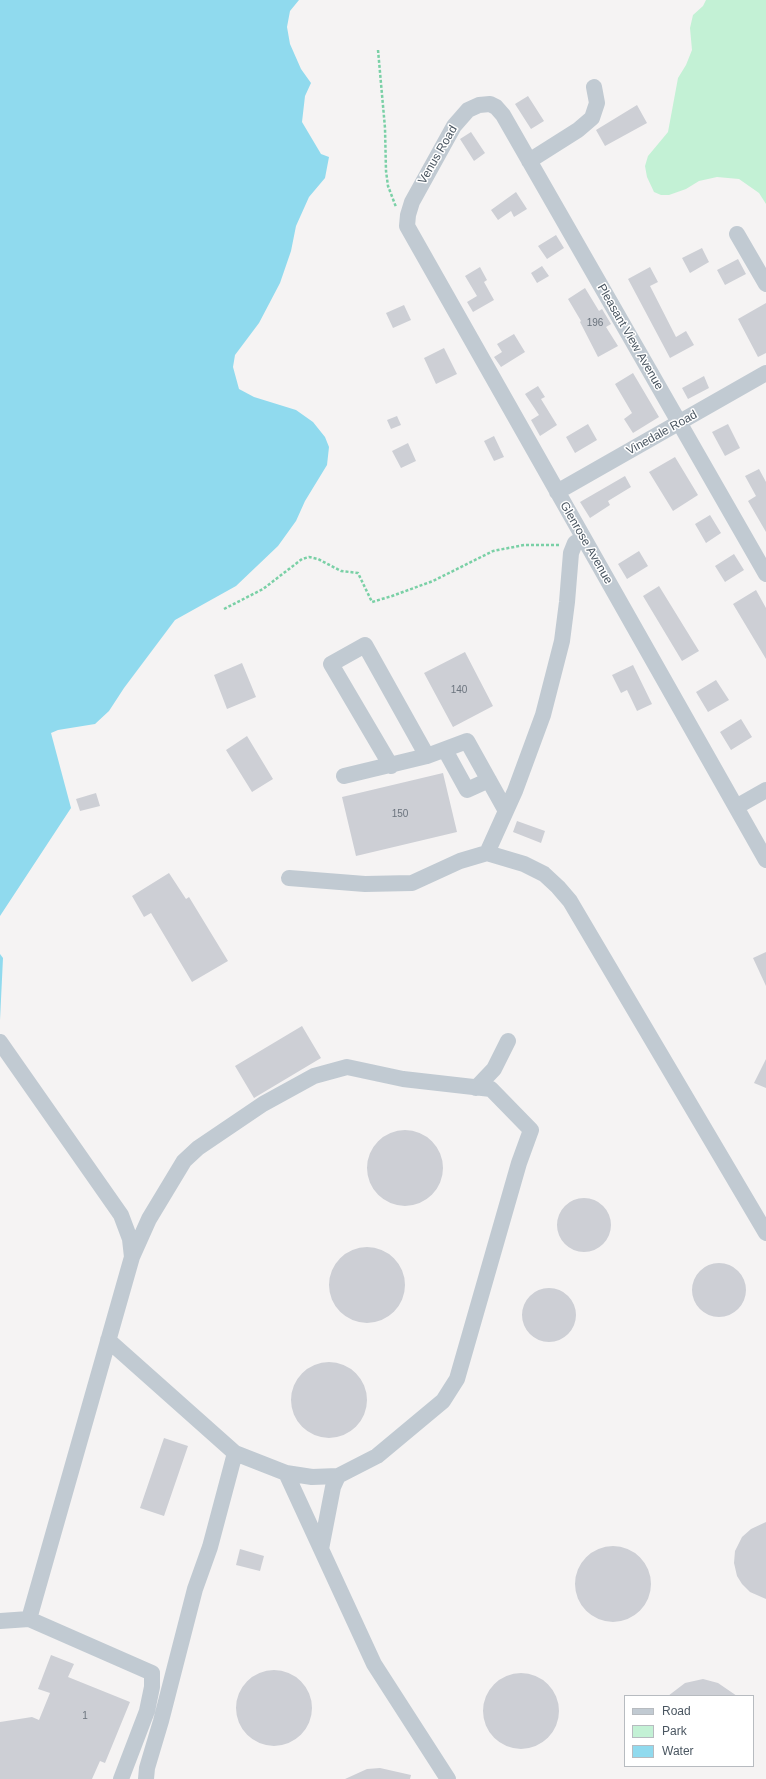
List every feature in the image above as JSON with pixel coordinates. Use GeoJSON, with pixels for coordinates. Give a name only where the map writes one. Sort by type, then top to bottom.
{"type":"FeatureCollection","features":[{"type":"Feature","properties":{"kind":"street"},"geometry":{"type":"LineString","coordinates":[[529,161],[578,130],[592,118],[597,103],[594,87]]}},
{"type":"Feature","properties":{"kind":"street","name":"Venus Road"},"geometry":{"type":"LineString","coordinates":[[407,226],[408,215],[412,202],[454,126],[468,110],[479,105],[490,104]]}},
{"type":"Feature","properties":{"kind":"street","name":"Pleasant View Avenue"},"geometry":{"type":"LineString","coordinates":[[490,104],[500,110],[766,574]]}},
{"type":"Feature","properties":{"kind":"street","name":"Glenrose Avenue"},"geometry":{"type":"LineString","coordinates":[[407,226],[766,860]]}},
{"type":"Feature","properties":{"kind":"street"},"geometry":{"type":"LineString","coordinates":[[737,234],[766,284]]}},
{"type":"Feature","properties":{"kind":"street","name":"Vinedale Road"},"geometry":{"type":"LineString","coordinates":[[557,492],[600,466],[680,424],[766,374]]}},
{"type":"Feature","properties":{"kind":"street"},"geometry":{"type":"LineString","coordinates":[[487,853],[506,811],[545,709],[564,630],[571,553],[575,543],[583,538]]}},
{"type":"Feature","properties":{"kind":"street"},"geometry":{"type":"LineString","coordinates":[[391,766],[330,664],[365,645],[427,756]]}},
{"type":"Feature","properties":{"kind":"street"},"geometry":{"type":"LineString","coordinates":[[344,776],[391,766],[427,756],[467,741],[506,811]]}},
{"type":"Feature","properties":{"kind":"street"},"geometry":{"type":"LineString","coordinates":[[445,750],[468,790],[489,780]]}},
{"type":"Feature","properties":{"kind":"street"},"geometry":{"type":"LineString","coordinates":[[736,807],[766,790]]}},
{"type":"Feature","properties":{"kind":"street"},"geometry":{"type":"LineString","coordinates":[[289,878],[365,884],[412,882],[460,862],[487,853],[524,864],[544,874],[570,901],[766,1233]]}},
{"type":"Feature","properties":{"kind":"street"},"geometry":{"type":"LineString","coordinates":[[476,1088],[494,1069],[508,1041]]}},
{"type":"Feature","properties":{"kind":"street"},"geometry":{"type":"LineString","coordinates":[[0,1042],[121,1215],[130,1238],[132,1257]]}},
{"type":"Feature","properties":{"kind":"street"},"geometry":{"type":"LineString","coordinates":[[29,1620],[108,1340],[132,1257],[149,1219],[184,1161],[198,1148],[263,1104],[314,1076],[347,1067],[402,1079],[491,1089],[531,1130],[519,1163],[457,1379],[443,1401],[377,1456],[338,1476],[312,1477],[286,1473],[235,1453],[108,1340]]}},
{"type":"Feature","properties":{"kind":"street"},"geometry":{"type":"LineString","coordinates":[[146,1779],[146,1768],[161,1721],[195,1589],[210,1547],[235,1453]]}},
{"type":"Feature","properties":{"kind":"street"},"geometry":{"type":"LineString","coordinates":[[286,1473],[374,1664],[448,1779]]}},
{"type":"Feature","properties":{"kind":"street"},"geometry":{"type":"LineString","coordinates":[[321,1549],[333,1487],[338,1476]]}},
{"type":"Feature","properties":{"kind":"street"},"geometry":{"type":"LineString","coordinates":[[0,1621],[29,1620],[152,1673],[152,1688],[147,1712],[121,1779]]}},
{"type":"Feature","properties":{"kind":"path"},"geometry":{"type":"LineString","coordinates":[[378,50],[385,128],[386,178],[399,216],[407,226]]}},
{"type":"Feature","properties":{"kind":"path"},"geometry":{"type":"LineString","coordinates":[[224,609],[263,589],[302,558],[309,557],[318,559],[342,571],[358,573],[372,602],[433,581],[493,551],[524,545],[559,546],[583,538]]}},
{"type":"Feature","properties":{"kind":"green space"},"geometry":{"type":"Polygon","coordinates":[[[706,0],[766,0],[766,204],[759,193],[739,179],[717,177],[699,181],[686,189],[669,195],[661,195],[654,192],[647,177],[645,166],[648,156],[668,132],[678,78],[686,65],[692,50],[690,28],[693,15],[703,6],[706,0]]]}},
{"type":"Feature","properties":{"kind":"water"},"geometry":{"type":"Polygon","coordinates":[[[0,0],[299,0],[290,11],[287,27],[290,44],[301,69],[311,83],[305,96],[302,122],[321,154],[329,157],[325,178],[309,197],[296,226],[291,251],[280,283],[259,323],[235,355],[233,367],[239,389],[254,397],[296,410],[313,422],[325,437],[329,447],[327,465],[305,501],[296,521],[278,546],[236,586],[175,620],[124,688],[109,711],[95,724],[58,730],[51,733],[71,808],[0,916],[0,0]]]}},
{"type":"Feature","properties":{"kind":"water"},"geometry":{"type":"Polygon","coordinates":[[[0,954],[3,958],[0,1020],[0,954]]]}},
{"type":"Feature","properties":{"kind":"building"},"geometry":{"type":"Polygon","coordinates":[[[528,96],[544,121],[531,129],[515,104],[528,96]]]}},
{"type":"Feature","properties":{"kind":"building"},"geometry":{"type":"Polygon","coordinates":[[[637,105],[647,123],[605,146],[596,130],[637,105]]]}},
{"type":"Feature","properties":{"kind":"building"},"geometry":{"type":"Polygon","coordinates":[[[471,132],[485,153],[474,161],[460,139],[471,132]]]}},
{"type":"Feature","properties":{"kind":"building"},"geometry":{"type":"Polygon","coordinates":[[[516,192],[527,209],[514,217],[511,211],[498,220],[491,210],[516,192]]]}},
{"type":"Feature","properties":{"kind":"building"},"geometry":{"type":"Polygon","coordinates":[[[556,235],[564,248],[547,259],[538,246],[556,235]]]}},
{"type":"Feature","properties":{"kind":"building"},"geometry":{"type":"Polygon","coordinates":[[[702,248],[709,262],[690,273],[682,258],[702,248]]]}},
{"type":"Feature","properties":{"kind":"building"},"geometry":{"type":"Polygon","coordinates":[[[738,259],[746,274],[725,285],[717,270],[738,259]]]}},
{"type":"Feature","properties":{"kind":"building"},"geometry":{"type":"Polygon","coordinates":[[[542,266],[549,276],[537,283],[531,273],[542,266]]]}},
{"type":"Feature","properties":{"kind":"building"},"geometry":{"type":"Polygon","coordinates":[[[480,267],[487,280],[484,282],[494,300],[473,312],[467,302],[477,296],[465,276],[480,267]]]}},
{"type":"Feature","properties":{"kind":"building"},"geometry":{"type":"Polygon","coordinates":[[[650,267],[658,282],[650,286],[676,337],[686,331],[694,345],[670,358],[628,279],[650,267]]]}},
{"type":"Feature","properties":{"kind":"building"},"geometry":{"type":"Polygon","coordinates":[[[585,288],[599,311],[602,309],[611,324],[606,327],[618,346],[598,357],[580,322],[581,321],[568,299],[585,288]]]}},
{"type":"Feature","properties":{"kind":"building"},"geometry":{"type":"Polygon","coordinates":[[[766,303],[766,353],[758,357],[738,319],[766,303]]]}},
{"type":"Feature","properties":{"kind":"building"},"geometry":{"type":"Polygon","coordinates":[[[404,305],[411,320],[393,328],[386,313],[404,305]]]}},
{"type":"Feature","properties":{"kind":"building"},"geometry":{"type":"Polygon","coordinates":[[[514,334],[525,352],[501,367],[494,357],[502,352],[497,344],[514,334]]]}},
{"type":"Feature","properties":{"kind":"building"},"geometry":{"type":"Polygon","coordinates":[[[444,348],[457,374],[436,384],[424,358],[444,348]]]}},
{"type":"Feature","properties":{"kind":"building"},"geometry":{"type":"Polygon","coordinates":[[[633,373],[659,417],[633,433],[624,419],[632,413],[615,384],[633,373]]]}},
{"type":"Feature","properties":{"kind":"building"},"geometry":{"type":"Polygon","coordinates":[[[704,376],[709,388],[688,399],[682,388],[704,376]]]}},
{"type":"Feature","properties":{"kind":"building"},"geometry":{"type":"Polygon","coordinates":[[[538,386],[545,397],[541,399],[557,425],[540,436],[531,420],[539,415],[525,394],[538,386]]]}},
{"type":"Feature","properties":{"kind":"building"},"geometry":{"type":"Polygon","coordinates":[[[397,416],[401,425],[391,429],[387,420],[397,416]]]}},
{"type":"Feature","properties":{"kind":"building"},"geometry":{"type":"Polygon","coordinates":[[[588,424],[597,440],[575,453],[566,437],[588,424]]]}},
{"type":"Feature","properties":{"kind":"building"},"geometry":{"type":"Polygon","coordinates":[[[728,424],[740,448],[725,456],[712,432],[728,424]]]}},
{"type":"Feature","properties":{"kind":"building"},"geometry":{"type":"Polygon","coordinates":[[[494,436],[504,457],[494,461],[484,441],[494,436]]]}},
{"type":"Feature","properties":{"kind":"building"},"geometry":{"type":"Polygon","coordinates":[[[408,443],[416,461],[401,468],[392,451],[408,443]]]}},
{"type":"Feature","properties":{"kind":"building"},"geometry":{"type":"Polygon","coordinates":[[[675,457],[698,495],[673,511],[649,472],[675,457]]]}},
{"type":"Feature","properties":{"kind":"building"},"geometry":{"type":"Polygon","coordinates":[[[759,469],[766,482],[766,532],[748,501],[756,496],[745,476],[759,469]]]}},
{"type":"Feature","properties":{"kind":"building"},"geometry":{"type":"Polygon","coordinates":[[[625,476],[631,487],[608,501],[610,505],[590,518],[580,502],[625,476]]]}},
{"type":"Feature","properties":{"kind":"building"},"geometry":{"type":"Polygon","coordinates":[[[710,515],[721,533],[706,543],[695,524],[710,515]]]}},
{"type":"Feature","properties":{"kind":"building"},"geometry":{"type":"Polygon","coordinates":[[[639,551],[648,566],[627,579],[618,564],[639,551]]]}},
{"type":"Feature","properties":{"kind":"building"},"geometry":{"type":"Polygon","coordinates":[[[734,554],[744,570],[725,582],[715,566],[734,554]]]}},
{"type":"Feature","properties":{"kind":"building"},"geometry":{"type":"Polygon","coordinates":[[[659,586],[699,651],[682,661],[643,596],[659,586]]]}},
{"type":"Feature","properties":{"kind":"building"},"geometry":{"type":"Polygon","coordinates":[[[756,590],[766,608],[766,659],[733,604],[756,590]]]}},
{"type":"Feature","properties":{"kind":"building"},"geometry":{"type":"Polygon","coordinates":[[[465,652],[493,706],[453,727],[424,673],[465,652]]]}},
{"type":"Feature","properties":{"kind":"building"},"geometry":{"type":"Polygon","coordinates":[[[242,663],[256,697],[227,709],[214,675],[242,663]]]}},
{"type":"Feature","properties":{"kind":"building"},"geometry":{"type":"Polygon","coordinates":[[[633,665],[652,704],[637,711],[627,690],[621,693],[612,675],[633,665]]]}},
{"type":"Feature","properties":{"kind":"building"},"geometry":{"type":"Polygon","coordinates":[[[716,680],[729,700],[708,712],[696,692],[716,680]]]}},
{"type":"Feature","properties":{"kind":"building"},"geometry":{"type":"Polygon","coordinates":[[[741,719],[752,737],[731,750],[720,732],[741,719]]]}},
{"type":"Feature","properties":{"kind":"building"},"geometry":{"type":"Polygon","coordinates":[[[247,736],[273,779],[252,792],[226,750],[247,736]]]}},
{"type":"Feature","properties":{"kind":"building"},"geometry":{"type":"Polygon","coordinates":[[[443,773],[457,832],[356,856],[342,797],[443,773]]]}},
{"type":"Feature","properties":{"kind":"building"},"geometry":{"type":"Polygon","coordinates":[[[96,793],[100,806],[80,811],[76,799],[96,793]]]}},
{"type":"Feature","properties":{"kind":"building"},"geometry":{"type":"Polygon","coordinates":[[[517,821],[545,831],[541,843],[513,832],[517,821]]]}},
{"type":"Feature","properties":{"kind":"building"},"geometry":{"type":"Polygon","coordinates":[[[169,873],[186,899],[189,897],[228,961],[192,982],[151,913],[144,917],[132,896],[169,873]]]}},
{"type":"Feature","properties":{"kind":"building"},"geometry":{"type":"Polygon","coordinates":[[[766,952],[766,986],[753,958],[766,952]]]}},
{"type":"Feature","properties":{"kind":"building"},"geometry":{"type":"Polygon","coordinates":[[[302,1026],[321,1058],[254,1098],[235,1066],[302,1026]]]}},
{"type":"Feature","properties":{"kind":"building"},"geometry":{"type":"Polygon","coordinates":[[[766,1059],[766,1088],[754,1083],[766,1059]]]}},
{"type":"Feature","properties":{"kind":"building"},"geometry":{"type":"Polygon","coordinates":[[[405,1130],[420,1133],[432,1141],[440,1153],[443,1168],[440,1183],[432,1195],[420,1203],[405,1206],[390,1203],[378,1195],[370,1183],[367,1168],[370,1153],[378,1141],[390,1133],[405,1130]]]}},
{"type":"Feature","properties":{"kind":"building"},"geometry":{"type":"Polygon","coordinates":[[[579,1198],[589,1198],[599,1202],[607,1210],[611,1220],[611,1230],[607,1240],[599,1248],[589,1252],[579,1252],[569,1248],[561,1240],[557,1230],[557,1220],[561,1210],[569,1202],[579,1198]]]}},
{"type":"Feature","properties":{"kind":"building"},"geometry":{"type":"Polygon","coordinates":[[[367,1247],[382,1250],[394,1258],[402,1270],[405,1285],[402,1300],[394,1312],[382,1320],[367,1323],[352,1320],[340,1312],[332,1300],[329,1285],[332,1270],[340,1258],[352,1250],[367,1247]]]}},
{"type":"Feature","properties":{"kind":"building"},"geometry":{"type":"Polygon","coordinates":[[[714,1263],[724,1263],[734,1267],[742,1275],[746,1285],[746,1295],[742,1305],[734,1313],[724,1317],[714,1317],[704,1313],[696,1305],[692,1295],[692,1285],[696,1275],[704,1267],[714,1263]]]}},
{"type":"Feature","properties":{"kind":"building"},"geometry":{"type":"Polygon","coordinates":[[[544,1288],[554,1288],[564,1292],[572,1300],[576,1310],[576,1320],[572,1330],[564,1338],[554,1342],[544,1342],[534,1338],[526,1330],[522,1320],[522,1310],[526,1300],[534,1292],[544,1288]]]}},
{"type":"Feature","properties":{"kind":"building"},"geometry":{"type":"Polygon","coordinates":[[[329,1362],[344,1365],[356,1373],[364,1385],[367,1400],[364,1415],[356,1427],[344,1435],[329,1438],[314,1435],[302,1427],[294,1415],[291,1400],[294,1385],[302,1373],[314,1365],[329,1362]]]}},
{"type":"Feature","properties":{"kind":"building"},"geometry":{"type":"Polygon","coordinates":[[[164,1438],[188,1446],[164,1516],[140,1508],[164,1438]]]}},
{"type":"Feature","properties":{"kind":"building"},"geometry":{"type":"Polygon","coordinates":[[[766,1522],[766,1599],[750,1592],[742,1584],[737,1576],[734,1563],[735,1551],[742,1537],[751,1529],[766,1522]]]}},
{"type":"Feature","properties":{"kind":"building"},"geometry":{"type":"Polygon","coordinates":[[[613,1546],[628,1549],[640,1557],[648,1569],[651,1584],[648,1599],[640,1611],[628,1619],[613,1622],[598,1619],[586,1611],[578,1599],[575,1584],[578,1569],[586,1557],[598,1549],[613,1546]]]}},
{"type":"Feature","properties":{"kind":"building"},"geometry":{"type":"Polygon","coordinates":[[[240,1549],[264,1556],[260,1571],[236,1565],[240,1549]]]}},
{"type":"Feature","properties":{"kind":"building"},"geometry":{"type":"Polygon","coordinates":[[[51,1655],[74,1664],[68,1677],[130,1702],[105,1763],[100,1761],[92,1779],[0,1779],[0,1722],[32,1717],[39,1720],[50,1693],[38,1689],[51,1655]]]}},
{"type":"Feature","properties":{"kind":"building"},"geometry":{"type":"Polygon","coordinates":[[[274,1670],[289,1673],[301,1681],[309,1693],[312,1708],[309,1723],[301,1735],[289,1743],[274,1746],[259,1743],[247,1735],[239,1723],[236,1708],[239,1693],[247,1681],[259,1673],[274,1670]]]}},
{"type":"Feature","properties":{"kind":"building"},"geometry":{"type":"Polygon","coordinates":[[[521,1673],[536,1676],[548,1684],[556,1696],[559,1711],[556,1726],[548,1738],[536,1746],[521,1749],[506,1746],[494,1738],[486,1726],[483,1711],[486,1696],[494,1684],[506,1676],[521,1673]]]}},
{"type":"Feature","properties":{"kind":"building"},"geometry":{"type":"Polygon","coordinates":[[[703,1679],[718,1683],[736,1695],[669,1695],[685,1683],[703,1679]]]}},
{"type":"Feature","properties":{"kind":"building"},"geometry":{"type":"Polygon","coordinates":[[[380,1768],[411,1775],[410,1779],[345,1779],[367,1769],[380,1768]]]}}]}
